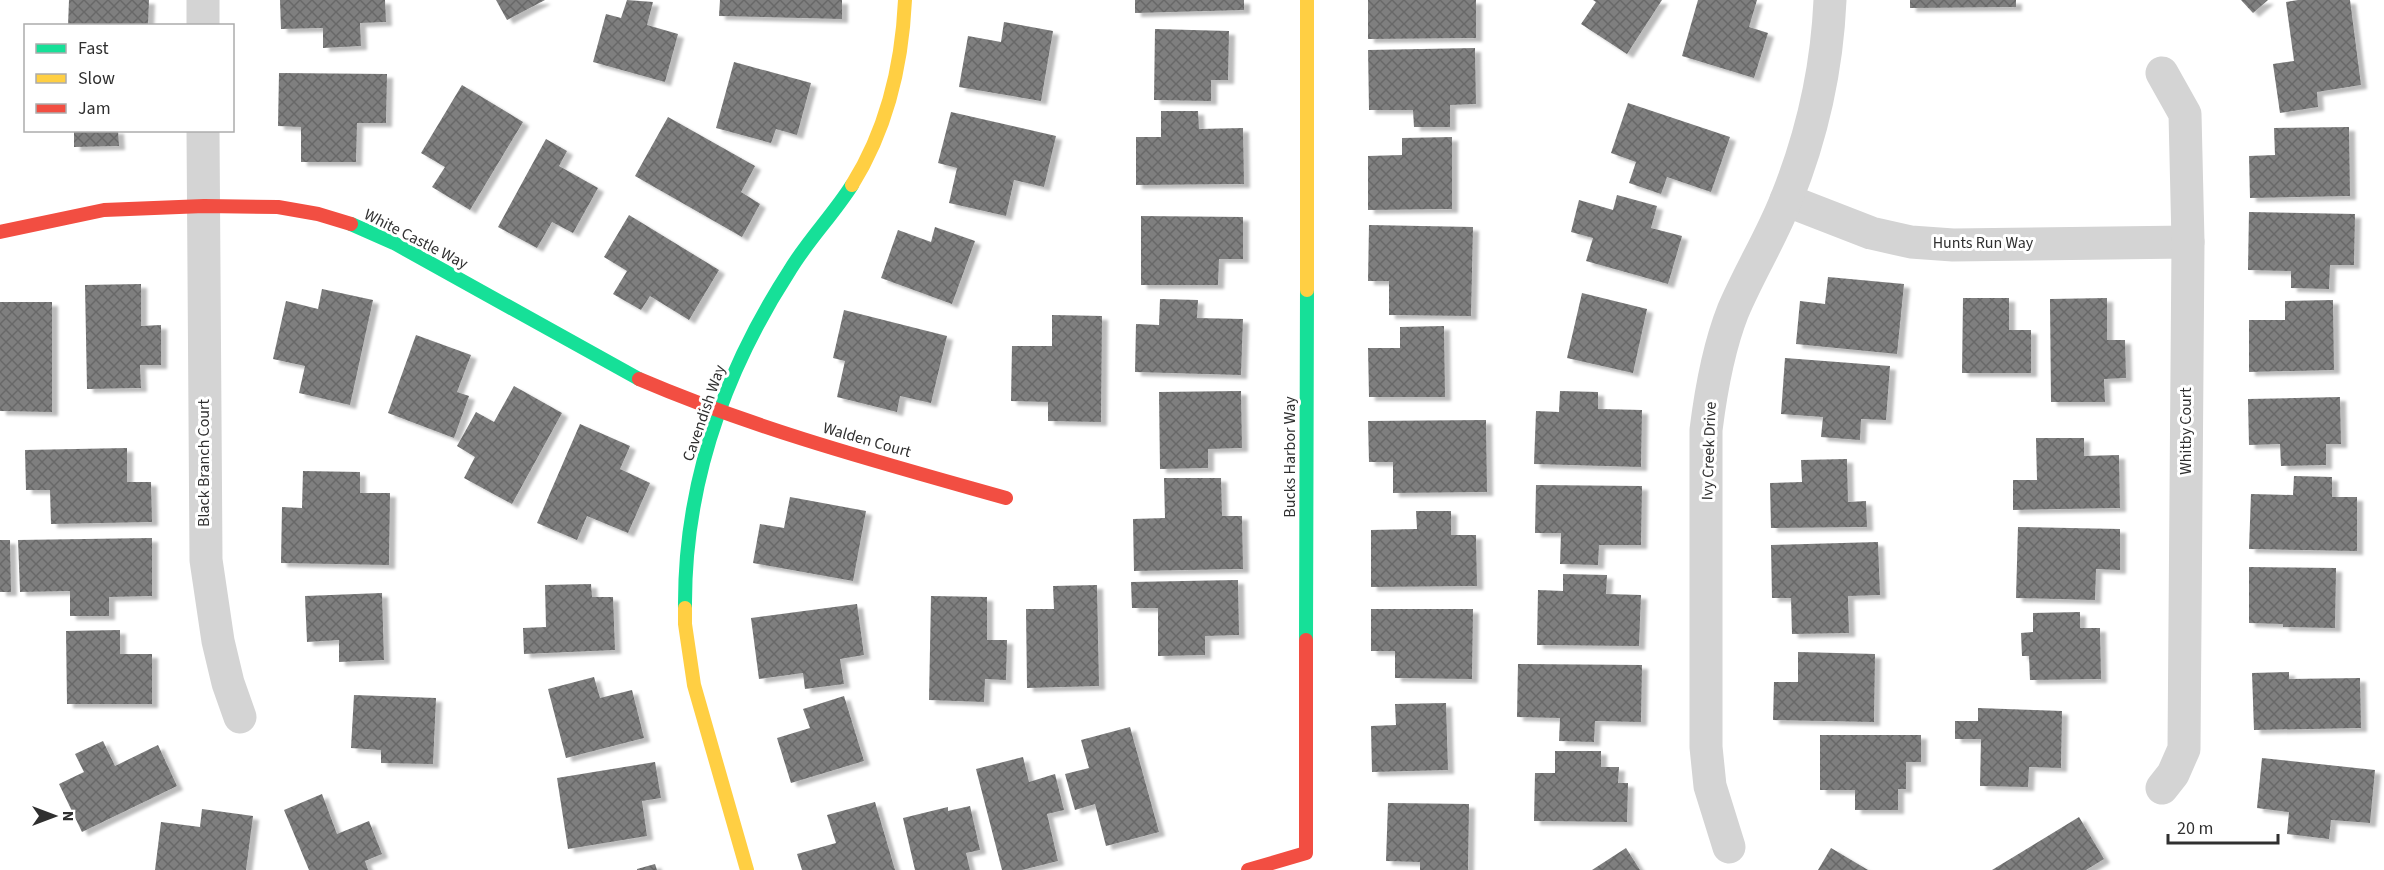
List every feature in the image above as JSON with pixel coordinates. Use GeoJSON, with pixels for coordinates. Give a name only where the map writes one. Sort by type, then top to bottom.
{"type":"FeatureCollection","features":[{"type":"Feature","properties":{"kind":"street"},"geometry":{"type":"LineString","coordinates":[[203,0],[203,24]]}},
{"type":"Feature","properties":{"kind":"street","name":"Cavendish Way"},"geometry":{"type":"LineString","coordinates":[[747,870],[692,678],[686,634],[684,589],[686,545],[693,501],[719,412],[743,354],[790,270],[846,194],[879,133],[895,86],[902,47],[905,0]]}},
{"type":"Feature","properties":{"kind":"street","name":"Bucks Harbor Way"},"geometry":{"type":"LineString","coordinates":[[1248,870],[1306,853],[1307,0]]}},
{"type":"Feature","properties":{"kind":"street","name":"Ivy Creek Drive"},"geometry":{"type":"LineString","coordinates":[[1730,847],[1710,786],[1706,747],[1707,430],[1711,390],[1732,312],[1786,200],[1807,141],[1824,60],[1830,0]]}},
{"type":"Feature","properties":{"kind":"street","name":"Whitby Court"},"geometry":{"type":"LineString","coordinates":[[2162,73],[2185,114],[2188,242],[2184,749],[2173,774],[2162,788]]}},
{"type":"Feature","properties":{"kind":"street","name":"Black Branch Court"},"geometry":{"type":"LineString","coordinates":[[203,132],[206,560],[218,641],[228,683],[240,717]]}},
{"type":"Feature","properties":{"kind":"street","name":"Hunts Run Way"},"geometry":{"type":"LineString","coordinates":[[1786,200],[1871,233],[1911,242],[1953,245],[2188,242]]}},
{"type":"Feature","properties":{"kind":"street","name":"White Castle Way"},"geometry":{"type":"LineString","coordinates":[[0,232],[104,210],[204,206],[278,207],[318,214],[357,226],[404,249],[634,377],[719,412]]}},
{"type":"Feature","properties":{"kind":"street","name":"Walden Court"},"geometry":{"type":"LineString","coordinates":[[719,412],[1006,498]]}},
{"type":"Feature","properties":{"kind":"building"},"geometry":{"type":"Polygon","coordinates":[[[69,0],[149,0],[148,24],[68,24],[69,0]]]}},
{"type":"Feature","properties":{"kind":"building"},"geometry":{"type":"Polygon","coordinates":[[[280,0],[385,0],[386,22],[360,23],[361,46],[323,48],[323,28],[281,29],[280,0]]]}},
{"type":"Feature","properties":{"kind":"building"},"geometry":{"type":"Polygon","coordinates":[[[496,0],[545,0],[507,20],[496,0]]]}},
{"type":"Feature","properties":{"kind":"building"},"geometry":{"type":"Polygon","coordinates":[[[627,0],[653,2],[647,25],[678,34],[665,82],[593,62],[606,14],[621,18],[627,0]]]}},
{"type":"Feature","properties":{"kind":"building"},"geometry":{"type":"Polygon","coordinates":[[[720,0],[842,0],[842,19],[719,16],[720,0]]]}},
{"type":"Feature","properties":{"kind":"building"},"geometry":{"type":"Polygon","coordinates":[[[1135,0],[1244,0],[1244,10],[1135,13],[1135,0]]]}},
{"type":"Feature","properties":{"kind":"building"},"geometry":{"type":"Polygon","coordinates":[[[1368,0],[1476,0],[1476,38],[1368,39],[1368,0]]]}},
{"type":"Feature","properties":{"kind":"building"},"geometry":{"type":"Polygon","coordinates":[[[1593,0],[1662,0],[1627,54],[1581,24],[1596,2],[1593,0]]]}},
{"type":"Feature","properties":{"kind":"building"},"geometry":{"type":"Polygon","coordinates":[[[1698,0],[1757,0],[1749,27],[1768,33],[1754,78],[1682,56],[1698,0]]]}},
{"type":"Feature","properties":{"kind":"building"},"geometry":{"type":"Polygon","coordinates":[[[1910,0],[2016,0],[2016,7],[1910,8],[1910,0]]]}},
{"type":"Feature","properties":{"kind":"building"},"geometry":{"type":"Polygon","coordinates":[[[2241,0],[2268,0],[2253,13],[2241,0]]]}},
{"type":"Feature","properties":{"kind":"building"},"geometry":{"type":"Polygon","coordinates":[[[2350,0],[2361,85],[2317,92],[2318,107],[2280,113],[2273,64],[2294,61],[2286,2],[2350,0]]]}},
{"type":"Feature","properties":{"kind":"building"},"geometry":{"type":"Polygon","coordinates":[[[1004,22],[1053,31],[1041,101],[959,87],[968,36],[1001,42],[1004,22]]]}},
{"type":"Feature","properties":{"kind":"building"},"geometry":{"type":"Polygon","coordinates":[[[1155,29],[1229,31],[1228,80],[1211,80],[1211,101],[1154,100],[1155,29]]]}},
{"type":"Feature","properties":{"kind":"building"},"geometry":{"type":"Polygon","coordinates":[[[1475,48],[1476,104],[1450,105],[1450,127],[1414,127],[1413,110],[1369,110],[1368,50],[1475,48]]]}},
{"type":"Feature","properties":{"kind":"building"},"geometry":{"type":"Polygon","coordinates":[[[734,62],[811,83],[797,135],[776,129],[771,143],[716,128],[734,62]]]}},
{"type":"Feature","properties":{"kind":"building"},"geometry":{"type":"Polygon","coordinates":[[[279,73],[387,74],[386,123],[357,123],[356,162],[301,162],[301,127],[278,126],[279,73]]]}},
{"type":"Feature","properties":{"kind":"building"},"geometry":{"type":"Polygon","coordinates":[[[462,85],[523,122],[470,210],[432,187],[445,167],[421,153],[462,85]]]}},
{"type":"Feature","properties":{"kind":"building"},"geometry":{"type":"Polygon","coordinates":[[[1628,103],[1730,137],[1711,192],[1667,177],[1661,194],[1629,183],[1636,162],[1611,153],[1628,103]]]}},
{"type":"Feature","properties":{"kind":"building"},"geometry":{"type":"Polygon","coordinates":[[[1161,111],[1198,111],[1199,129],[1243,128],[1244,184],[1136,185],[1136,137],[1161,137],[1161,111]]]}},
{"type":"Feature","properties":{"kind":"building"},"geometry":{"type":"Polygon","coordinates":[[[951,112],[1056,136],[1044,187],[1014,180],[1006,216],[949,203],[957,168],[938,163],[951,112]]]}},
{"type":"Feature","properties":{"kind":"building"},"geometry":{"type":"Polygon","coordinates":[[[668,117],[755,166],[741,192],[760,204],[742,237],[635,176],[668,117]]]}},
{"type":"Feature","properties":{"kind":"building"},"geometry":{"type":"Polygon","coordinates":[[[2349,127],[2350,196],[2250,198],[2249,156],[2275,155],[2274,128],[2349,127]]]}},
{"type":"Feature","properties":{"kind":"building"},"geometry":{"type":"Polygon","coordinates":[[[74,132],[118,132],[119,146],[74,147],[74,132]]]}},
{"type":"Feature","properties":{"kind":"building"},"geometry":{"type":"Polygon","coordinates":[[[1452,137],[1452,209],[1368,210],[1368,156],[1402,155],[1402,138],[1452,137]]]}},
{"type":"Feature","properties":{"kind":"building"},"geometry":{"type":"Polygon","coordinates":[[[546,139],[567,151],[559,166],[598,188],[573,233],[552,222],[537,248],[498,227],[546,139]]]}},
{"type":"Feature","properties":{"kind":"building"},"geometry":{"type":"Polygon","coordinates":[[[1617,195],[1657,206],[1651,228],[1682,236],[1668,284],[1586,261],[1593,238],[1571,232],[1579,200],[1613,210],[1617,195]]]}},
{"type":"Feature","properties":{"kind":"building"},"geometry":{"type":"Polygon","coordinates":[[[2249,212],[2355,214],[2354,265],[2330,265],[2329,289],[2291,288],[2291,271],[2248,270],[2249,212]]]}},
{"type":"Feature","properties":{"kind":"building"},"geometry":{"type":"Polygon","coordinates":[[[629,215],[719,270],[689,320],[650,296],[641,310],[613,294],[627,271],[604,257],[629,215]]]}},
{"type":"Feature","properties":{"kind":"building"},"geometry":{"type":"Polygon","coordinates":[[[1141,216],[1243,217],[1243,259],[1219,259],[1218,285],[1141,285],[1141,216]]]}},
{"type":"Feature","properties":{"kind":"building"},"geometry":{"type":"Polygon","coordinates":[[[1369,225],[1473,227],[1471,316],[1389,315],[1389,281],[1368,281],[1369,225]]]}},
{"type":"Feature","properties":{"kind":"building"},"geometry":{"type":"Polygon","coordinates":[[[935,227],[975,241],[952,304],[881,278],[898,230],[931,242],[935,227]]]}},
{"type":"Feature","properties":{"kind":"building"},"geometry":{"type":"Polygon","coordinates":[[[1828,277],[1904,284],[1897,354],[1796,344],[1800,301],[1825,304],[1828,277]]]}},
{"type":"Feature","properties":{"kind":"building"},"geometry":{"type":"Polygon","coordinates":[[[141,284],[141,326],[161,325],[161,365],[140,365],[141,388],[87,389],[85,285],[141,284]]]}},
{"type":"Feature","properties":{"kind":"building"},"geometry":{"type":"Polygon","coordinates":[[[322,289],[373,300],[350,405],[299,393],[305,366],[273,359],[286,301],[318,309],[322,289]]]}},
{"type":"Feature","properties":{"kind":"building"},"geometry":{"type":"Polygon","coordinates":[[[1582,293],[1647,309],[1633,373],[1567,358],[1582,293]]]}},
{"type":"Feature","properties":{"kind":"building"},"geometry":{"type":"Polygon","coordinates":[[[1963,298],[2009,298],[2009,330],[2031,330],[2031,373],[1962,373],[1963,298]]]}},
{"type":"Feature","properties":{"kind":"building"},"geometry":{"type":"Polygon","coordinates":[[[2107,298],[2107,340],[2125,340],[2126,378],[2104,379],[2105,402],[2051,402],[2050,299],[2107,298]]]}},
{"type":"Feature","properties":{"kind":"building"},"geometry":{"type":"Polygon","coordinates":[[[1160,299],[1198,300],[1197,318],[1243,319],[1241,375],[1135,372],[1136,324],[1159,325],[1160,299]]]}},
{"type":"Feature","properties":{"kind":"building"},"geometry":{"type":"Polygon","coordinates":[[[2333,300],[2334,370],[2249,372],[2249,320],[2285,320],[2285,301],[2333,300]]]}},
{"type":"Feature","properties":{"kind":"building"},"geometry":{"type":"Polygon","coordinates":[[[0,302],[52,302],[52,412],[0,411],[0,302]]]}},
{"type":"Feature","properties":{"kind":"building"},"geometry":{"type":"Polygon","coordinates":[[[844,310],[947,336],[931,403],[900,396],[897,412],[837,397],[845,361],[833,358],[844,310]]]}},
{"type":"Feature","properties":{"kind":"building"},"geometry":{"type":"Polygon","coordinates":[[[1052,315],[1102,316],[1101,422],[1048,421],[1048,402],[1011,401],[1012,346],[1052,346],[1052,315]]]}},
{"type":"Feature","properties":{"kind":"building"},"geometry":{"type":"Polygon","coordinates":[[[1444,326],[1445,397],[1369,397],[1368,348],[1400,348],[1400,327],[1444,326]]]}},
{"type":"Feature","properties":{"kind":"building"},"geometry":{"type":"Polygon","coordinates":[[[416,335],[471,355],[457,392],[469,396],[454,438],[388,413],[416,335]]]}},
{"type":"Feature","properties":{"kind":"building"},"geometry":{"type":"Polygon","coordinates":[[[1785,358],[1890,366],[1886,420],[1861,419],[1860,440],[1821,437],[1823,417],[1781,414],[1785,358]]]}},
{"type":"Feature","properties":{"kind":"building"},"geometry":{"type":"Polygon","coordinates":[[[514,386],[562,413],[512,504],[464,478],[475,457],[457,446],[476,412],[494,422],[514,386]]]}},
{"type":"Feature","properties":{"kind":"building"},"geometry":{"type":"Polygon","coordinates":[[[1241,391],[1242,448],[1208,449],[1208,468],[1160,469],[1159,392],[1241,391]]]}},
{"type":"Feature","properties":{"kind":"building"},"geometry":{"type":"Polygon","coordinates":[[[1560,391],[1598,392],[1598,409],[1642,410],[1641,467],[1534,464],[1536,411],[1559,412],[1560,391]]]}},
{"type":"Feature","properties":{"kind":"building"},"geometry":{"type":"Polygon","coordinates":[[[2340,397],[2341,444],[2326,444],[2326,465],[2281,466],[2280,444],[2249,445],[2248,399],[2340,397]]]}},
{"type":"Feature","properties":{"kind":"building"},"geometry":{"type":"Polygon","coordinates":[[[1486,420],[1487,492],[1393,493],[1393,462],[1369,462],[1368,421],[1486,420]]]}},
{"type":"Feature","properties":{"kind":"building"},"geometry":{"type":"Polygon","coordinates":[[[580,424],[630,446],[620,469],[650,483],[628,533],[587,516],[577,540],[537,523],[580,424]]]}},
{"type":"Feature","properties":{"kind":"building"},"geometry":{"type":"Polygon","coordinates":[[[2036,438],[2084,438],[2084,456],[2119,455],[2120,508],[2013,510],[2013,480],[2037,480],[2036,438]]]}},
{"type":"Feature","properties":{"kind":"building"},"geometry":{"type":"Polygon","coordinates":[[[127,448],[127,482],[151,482],[152,522],[51,524],[50,490],[26,490],[25,450],[127,448]]]}},
{"type":"Feature","properties":{"kind":"building"},"geometry":{"type":"Polygon","coordinates":[[[1847,459],[1848,502],[1866,501],[1867,527],[1771,528],[1770,483],[1802,482],[1801,460],[1847,459]]]}},
{"type":"Feature","properties":{"kind":"building"},"geometry":{"type":"Polygon","coordinates":[[[303,471],[360,472],[360,493],[390,493],[389,565],[281,563],[282,507],[302,508],[303,471]]]}},
{"type":"Feature","properties":{"kind":"building"},"geometry":{"type":"Polygon","coordinates":[[[2294,476],[2332,477],[2332,497],[2357,497],[2357,551],[2249,549],[2251,494],[2293,495],[2294,476]]]}},
{"type":"Feature","properties":{"kind":"building"},"geometry":{"type":"Polygon","coordinates":[[[1164,478],[1221,478],[1222,516],[1242,516],[1243,569],[1134,571],[1133,519],[1165,518],[1164,478]]]}},
{"type":"Feature","properties":{"kind":"building"},"geometry":{"type":"Polygon","coordinates":[[[1536,485],[1642,486],[1641,545],[1599,545],[1598,565],[1560,564],[1561,533],[1535,533],[1536,485]]]}},
{"type":"Feature","properties":{"kind":"building"},"geometry":{"type":"Polygon","coordinates":[[[790,497],[866,511],[853,581],[753,563],[760,524],[784,528],[790,497]]]}},
{"type":"Feature","properties":{"kind":"building"},"geometry":{"type":"Polygon","coordinates":[[[1416,511],[1451,511],[1451,535],[1476,535],[1477,586],[1371,587],[1371,530],[1417,529],[1416,511]]]}},
{"type":"Feature","properties":{"kind":"building"},"geometry":{"type":"Polygon","coordinates":[[[2018,527],[2120,529],[2120,570],[2096,569],[2095,600],[2016,598],[2018,527]]]}},
{"type":"Feature","properties":{"kind":"building"},"geometry":{"type":"Polygon","coordinates":[[[152,538],[152,596],[109,597],[109,616],[70,616],[70,591],[20,592],[18,540],[152,538]]]}},
{"type":"Feature","properties":{"kind":"building"},"geometry":{"type":"Polygon","coordinates":[[[0,540],[10,540],[11,592],[0,592],[0,540]]]}},
{"type":"Feature","properties":{"kind":"building"},"geometry":{"type":"Polygon","coordinates":[[[1878,542],[1880,595],[1848,596],[1849,633],[1792,634],[1791,598],[1772,598],[1771,545],[1878,542]]]}},
{"type":"Feature","properties":{"kind":"building"},"geometry":{"type":"Polygon","coordinates":[[[2249,567],[2336,568],[2335,628],[2283,627],[2283,624],[2249,623],[2249,567]]]}},
{"type":"Feature","properties":{"kind":"building"},"geometry":{"type":"Polygon","coordinates":[[[1563,574],[1607,575],[1606,594],[1641,595],[1639,646],[1537,645],[1538,590],[1563,591],[1563,574]]]}},
{"type":"Feature","properties":{"kind":"building"},"geometry":{"type":"Polygon","coordinates":[[[1238,580],[1239,635],[1205,636],[1205,655],[1158,656],[1158,608],[1132,608],[1131,582],[1238,580]]]}},
{"type":"Feature","properties":{"kind":"building"},"geometry":{"type":"Polygon","coordinates":[[[591,584],[592,597],[613,597],[615,650],[524,654],[523,628],[546,627],[545,585],[591,584]]]}},
{"type":"Feature","properties":{"kind":"building"},"geometry":{"type":"Polygon","coordinates":[[[1097,585],[1099,686],[1027,688],[1026,609],[1054,609],[1053,586],[1097,585]]]}},
{"type":"Feature","properties":{"kind":"building"},"geometry":{"type":"Polygon","coordinates":[[[382,593],[384,660],[339,662],[339,640],[307,642],[305,596],[382,593]]]}},
{"type":"Feature","properties":{"kind":"building"},"geometry":{"type":"Polygon","coordinates":[[[931,596],[987,597],[987,640],[1007,640],[1006,680],[985,679],[984,702],[929,700],[931,596]]]}},
{"type":"Feature","properties":{"kind":"building"},"geometry":{"type":"Polygon","coordinates":[[[857,604],[864,655],[840,659],[844,684],[805,689],[803,673],[759,679],[751,618],[857,604]]]}},
{"type":"Feature","properties":{"kind":"building"},"geometry":{"type":"Polygon","coordinates":[[[1371,609],[1473,609],[1472,679],[1395,678],[1395,651],[1371,651],[1371,609]]]}},
{"type":"Feature","properties":{"kind":"building"},"geometry":{"type":"Polygon","coordinates":[[[2080,612],[2080,628],[2100,628],[2101,679],[2030,680],[2029,656],[2022,656],[2021,633],[2033,632],[2033,613],[2080,612]]]}},
{"type":"Feature","properties":{"kind":"building"},"geometry":{"type":"Polygon","coordinates":[[[120,630],[120,654],[152,654],[152,704],[67,704],[66,631],[120,630]]]}},
{"type":"Feature","properties":{"kind":"building"},"geometry":{"type":"Polygon","coordinates":[[[1798,652],[1875,654],[1874,722],[1773,720],[1774,682],[1798,682],[1798,652]]]}},
{"type":"Feature","properties":{"kind":"building"},"geometry":{"type":"Polygon","coordinates":[[[1518,664],[1642,665],[1641,722],[1595,721],[1594,742],[1559,741],[1560,718],[1517,717],[1518,664]]]}},
{"type":"Feature","properties":{"kind":"building"},"geometry":{"type":"Polygon","coordinates":[[[2289,672],[2289,679],[2360,678],[2361,728],[2254,730],[2252,673],[2289,672]]]}},
{"type":"Feature","properties":{"kind":"building"},"geometry":{"type":"Polygon","coordinates":[[[594,677],[600,698],[632,690],[644,738],[566,758],[548,689],[594,677]]]}},
{"type":"Feature","properties":{"kind":"building"},"geometry":{"type":"Polygon","coordinates":[[[354,695],[436,698],[433,764],[381,763],[381,750],[351,748],[354,695]]]}},
{"type":"Feature","properties":{"kind":"building"},"geometry":{"type":"Polygon","coordinates":[[[844,696],[864,761],[791,783],[777,738],[810,728],[803,709],[844,696]]]}},
{"type":"Feature","properties":{"kind":"building"},"geometry":{"type":"Polygon","coordinates":[[[1446,703],[1448,770],[1372,772],[1371,726],[1396,725],[1395,704],[1446,703]]]}},
{"type":"Feature","properties":{"kind":"building"},"geometry":{"type":"Polygon","coordinates":[[[1978,708],[2062,711],[2061,768],[2029,767],[2028,787],[1980,786],[1981,739],[1955,739],[1955,721],[1978,721],[1978,708]]]}},
{"type":"Feature","properties":{"kind":"building"},"geometry":{"type":"Polygon","coordinates":[[[1130,727],[1159,832],[1106,846],[1095,804],[1075,810],[1065,774],[1089,768],[1081,740],[1130,727]]]}},
{"type":"Feature","properties":{"kind":"building"},"geometry":{"type":"Polygon","coordinates":[[[1820,735],[1921,735],[1921,762],[1906,762],[1906,789],[1898,789],[1898,810],[1855,810],[1855,790],[1820,790],[1820,735]]]}},
{"type":"Feature","properties":{"kind":"building"},"geometry":{"type":"Polygon","coordinates":[[[103,741],[115,766],[158,745],[177,786],[82,832],[59,784],[84,772],[75,754],[103,741]]]}},
{"type":"Feature","properties":{"kind":"building"},"geometry":{"type":"Polygon","coordinates":[[[1555,751],[1601,751],[1601,767],[1619,767],[1618,783],[1628,783],[1627,822],[1534,821],[1535,773],[1555,773],[1555,751]]]}},
{"type":"Feature","properties":{"kind":"building"},"geometry":{"type":"Polygon","coordinates":[[[1023,757],[1029,782],[1055,774],[1064,810],[1047,814],[1058,861],[1022,870],[1002,870],[976,769],[1023,757]]]}},
{"type":"Feature","properties":{"kind":"building"},"geometry":{"type":"Polygon","coordinates":[[[2262,758],[2375,770],[2370,823],[2331,820],[2329,839],[2287,834],[2289,812],[2257,808],[2262,758]]]}},
{"type":"Feature","properties":{"kind":"building"},"geometry":{"type":"Polygon","coordinates":[[[655,762],[661,798],[642,801],[647,836],[568,849],[557,778],[655,762]]]}},
{"type":"Feature","properties":{"kind":"building"},"geometry":{"type":"Polygon","coordinates":[[[322,794],[337,834],[369,821],[382,854],[365,861],[368,870],[309,870],[284,810],[322,794]]]}},
{"type":"Feature","properties":{"kind":"building"},"geometry":{"type":"Polygon","coordinates":[[[875,802],[895,870],[802,870],[797,854],[836,843],[827,815],[875,802]]]}},
{"type":"Feature","properties":{"kind":"building"},"geometry":{"type":"Polygon","coordinates":[[[1388,803],[1469,804],[1468,870],[1420,870],[1420,862],[1386,861],[1388,803]]]}},
{"type":"Feature","properties":{"kind":"building"},"geometry":{"type":"Polygon","coordinates":[[[970,806],[980,850],[966,853],[970,870],[915,870],[903,818],[948,807],[948,811],[970,806]]]}},
{"type":"Feature","properties":{"kind":"building"},"geometry":{"type":"Polygon","coordinates":[[[202,809],[253,816],[246,870],[155,870],[161,822],[200,827],[202,809]]]}},
{"type":"Feature","properties":{"kind":"building"},"geometry":{"type":"Polygon","coordinates":[[[2079,817],[2104,859],[2086,870],[1992,870],[2079,817]]]}},
{"type":"Feature","properties":{"kind":"building"},"geometry":{"type":"Polygon","coordinates":[[[1626,848],[1640,870],[1592,870],[1626,848]]]}},
{"type":"Feature","properties":{"kind":"building"},"geometry":{"type":"Polygon","coordinates":[[[1831,848],[1868,870],[1818,870],[1831,848]]]}},
{"type":"Feature","properties":{"kind":"building"},"geometry":{"type":"Polygon","coordinates":[[[655,864],[657,870],[637,870],[637,869],[655,864]]]}},
{"type":"Feature","properties":{"kind":"traffic: fast"},"geometry":{"type":"LineString","coordinates":[[685,608],[692,518],[700,474],[712,431],[728,390],[766,309],[805,248],[852,185]]}},
{"type":"Feature","properties":{"kind":"traffic: fast"},"geometry":{"type":"LineString","coordinates":[[351,224],[394,243],[639,379]]}},
{"type":"Feature","properties":{"kind":"traffic: fast"},"geometry":{"type":"LineString","coordinates":[[1306,640],[1307,290]]}},
{"type":"Feature","properties":{"kind":"traffic: slow"},"geometry":{"type":"LineString","coordinates":[[852,185],[875,142],[890,96],[900,49],[905,0]]}},
{"type":"Feature","properties":{"kind":"traffic: slow"},"geometry":{"type":"LineString","coordinates":[[1307,0],[1307,290]]}},
{"type":"Feature","properties":{"kind":"traffic: slow"},"geometry":{"type":"LineString","coordinates":[[685,608],[685,624],[694,685],[747,870]]}},
{"type":"Feature","properties":{"kind":"traffic: jam"},"geometry":{"type":"LineString","coordinates":[[0,232],[104,210],[204,206],[278,207],[318,214],[351,224]]}},
{"type":"Feature","properties":{"kind":"traffic: jam"},"geometry":{"type":"LineString","coordinates":[[639,379],[775,430],[1006,498]]}},
{"type":"Feature","properties":{"kind":"traffic: jam"},"geometry":{"type":"LineString","coordinates":[[1248,870],[1306,853],[1306,640]]}}]}
